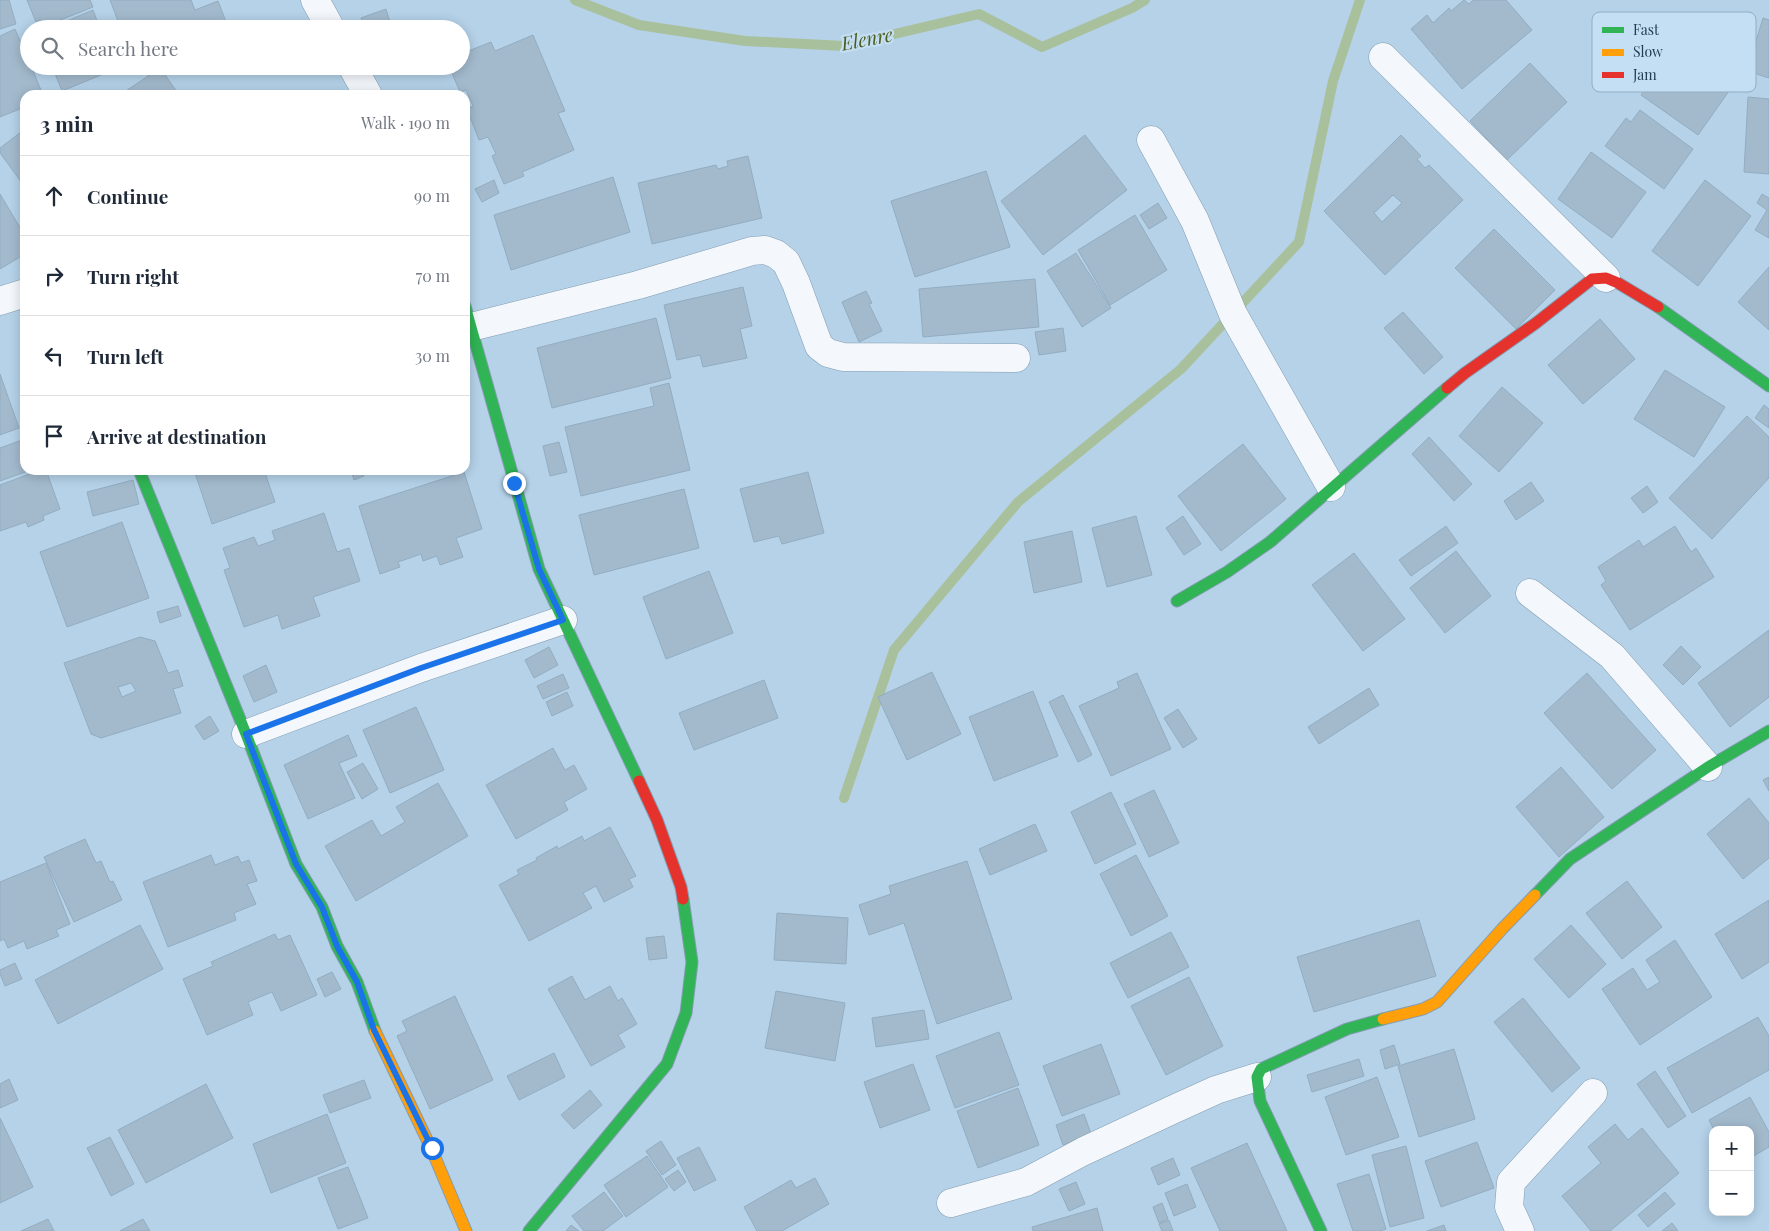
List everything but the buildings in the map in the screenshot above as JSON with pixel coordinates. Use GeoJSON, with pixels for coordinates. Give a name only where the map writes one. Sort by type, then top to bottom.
{"type":"FeatureCollection","features":[{"type":"Feature","properties":{"kind":"street"},"geometry":{"type":"LineString","coordinates":[[315,0],[326,20]]}},
{"type":"Feature","properties":{"kind":"street"},"geometry":{"type":"LineString","coordinates":[[1383,57],[1606,278],[1618,283],[1670,314],[1769,386]]}},
{"type":"Feature","properties":{"kind":"street"},"geometry":{"type":"LineString","coordinates":[[357,75],[365,90]]}},
{"type":"Feature","properties":{"kind":"street"},"geometry":{"type":"LineString","coordinates":[[1151,140],[1195,221],[1233,314],[1331,487]]}},
{"type":"Feature","properties":{"kind":"street"},"geometry":{"type":"LineString","coordinates":[[470,316],[638,285],[752,251],[765,250],[776,254],[786,262],[796,283],[819,346],[828,354],[843,357],[1016,358]]}},
{"type":"Feature","properties":{"kind":"street"},"geometry":{"type":"LineString","coordinates":[[1177,601],[1227,572],[1270,542],[1331,487],[1465,373],[1536,323],[1592,279],[1606,278]]}},
{"type":"Feature","properties":{"kind":"street"},"geometry":{"type":"LineString","coordinates":[[0,301],[20,295]]}},
{"type":"Feature","properties":{"kind":"street"},"geometry":{"type":"LineString","coordinates":[[470,323],[539,569],[657,820],[681,887],[692,962],[686,1013],[667,1064],[529,1231]]}},
{"type":"Feature","properties":{"kind":"street"},"geometry":{"type":"LineString","coordinates":[[141,475],[246,734],[296,864],[322,907],[337,946],[357,982],[374,1030],[432,1148],[466,1231]]}},
{"type":"Feature","properties":{"kind":"street"},"geometry":{"type":"LineString","coordinates":[[1530,593],[1612,656],[1708,767]]}},
{"type":"Feature","properties":{"kind":"street"},"geometry":{"type":"LineString","coordinates":[[246,734],[421,668],[563,620]]}},
{"type":"Feature","properties":{"kind":"street"},"geometry":{"type":"LineString","coordinates":[[1321,1231],[1260,1101],[1257,1077],[1261,1069],[1347,1029],[1438,1002],[1502,929],[1570,859],[1708,767],[1769,731]]}},
{"type":"Feature","properties":{"kind":"street"},"geometry":{"type":"LineString","coordinates":[[951,1204],[1026,1182],[1084,1152],[1216,1090],[1257,1077]]}},
{"type":"Feature","properties":{"kind":"street"},"geometry":{"type":"LineString","coordinates":[[1520,1231],[1509,1207],[1510,1182],[1593,1094]]}},
{"type":"Feature","properties":{"kind":"waterway","name":"Elenre"},"geometry":{"type":"LineString","coordinates":[[575,0],[639,25],[745,41],[844,46],[979,14],[1042,47],[1132,8],[1145,0]]}},
{"type":"Feature","properties":{"kind":"waterway"},"geometry":{"type":"LineString","coordinates":[[844,798],[894,650],[1018,502],[1181,369],[1299,242],[1333,81],[1360,0]]}},
{"type":"Feature","properties":{"kind":"traffic: fast"},"geometry":{"type":"LineString","coordinates":[[1658,307],[1769,386]]}},
{"type":"Feature","properties":{"kind":"traffic: fast"},"geometry":{"type":"LineString","coordinates":[[470,324],[539,569],[639,781]]}},
{"type":"Feature","properties":{"kind":"traffic: fast"},"geometry":{"type":"LineString","coordinates":[[1177,601],[1227,572],[1270,542],[1447,388]]}},
{"type":"Feature","properties":{"kind":"traffic: fast"},"geometry":{"type":"LineString","coordinates":[[141,475],[246,734],[296,864],[322,907],[337,946],[357,982],[375,1031]]}},
{"type":"Feature","properties":{"kind":"traffic: fast"},"geometry":{"type":"LineString","coordinates":[[1535,895],[1570,859],[1708,767],[1769,731]]}},
{"type":"Feature","properties":{"kind":"traffic: fast"},"geometry":{"type":"LineString","coordinates":[[529,1231],[667,1064],[686,1013],[692,962],[683,899]]}},
{"type":"Feature","properties":{"kind":"traffic: fast"},"geometry":{"type":"LineString","coordinates":[[1321,1231],[1260,1101],[1257,1077],[1261,1069],[1347,1029],[1383,1019]]}},
{"type":"Feature","properties":{"kind":"traffic: slow"},"geometry":{"type":"LineString","coordinates":[[1383,1019],[1423,1009],[1437,1002],[1535,895]]}},
{"type":"Feature","properties":{"kind":"traffic: slow"},"geometry":{"type":"LineString","coordinates":[[375,1031],[431,1148],[466,1231]]}},
{"type":"Feature","properties":{"kind":"traffic: jam"},"geometry":{"type":"LineString","coordinates":[[1447,388],[1536,323],[1592,279],[1606,278],[1618,283],[1658,307]]}},
{"type":"Feature","properties":{"kind":"traffic: jam"},"geometry":{"type":"LineString","coordinates":[[639,781],[657,820],[681,887],[683,899]]}},
{"type":"Feature","properties":{"kind":"route"},"geometry":{"type":"LineString","coordinates":[[432,1148],[374,1030],[357,982],[337,946],[322,907],[296,864],[246,734],[421,668],[563,620],[539,569],[514,483]]}}]}
